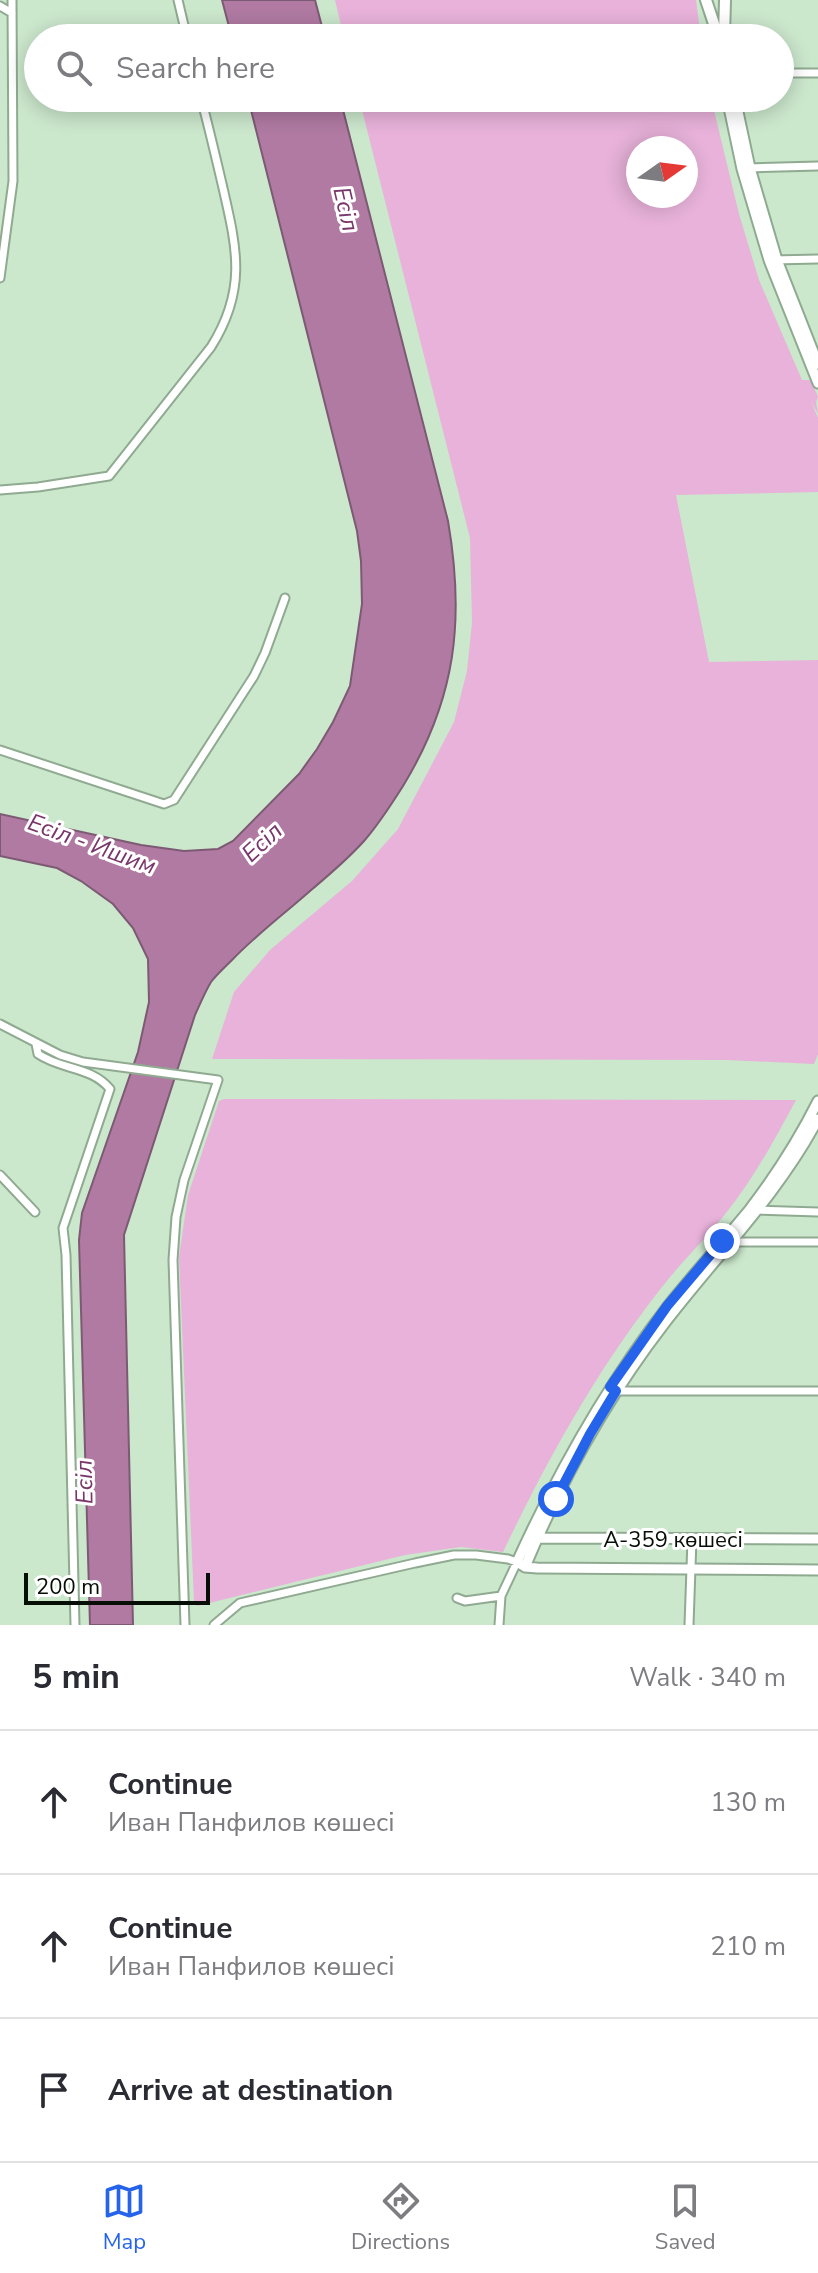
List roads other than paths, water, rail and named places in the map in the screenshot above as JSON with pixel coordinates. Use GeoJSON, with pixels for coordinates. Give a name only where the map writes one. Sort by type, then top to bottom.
{"type":"FeatureCollection","features":[{"type":"Feature","properties":{"kind":"main road"},"geometry":{"type":"LineString","coordinates":[[708,0],[716,24]]}},
{"type":"Feature","properties":{"kind":"main road"},"geometry":{"type":"LineString","coordinates":[[721,24],[722,0]]}},
{"type":"Feature","properties":{"kind":"street"},"geometry":{"type":"LineString","coordinates":[[0,278],[13,181],[12,0]]}},
{"type":"Feature","properties":{"kind":"street"},"geometry":{"type":"LineString","coordinates":[[178,0],[184,24]]}},
{"type":"Feature","properties":{"kind":"street"},"geometry":{"type":"LineString","coordinates":[[0,6],[12,13]]}},
{"type":"Feature","properties":{"kind":"street"},"geometry":{"type":"LineString","coordinates":[[794,73],[818,73]]}},
{"type":"Feature","properties":{"kind":"street"},"geometry":{"type":"LineString","coordinates":[[0,490],[109,476],[222,330],[235,294],[237,261],[234,235],[204,112]]}},
{"type":"Feature","properties":{"kind":"street"},"geometry":{"type":"LineString","coordinates":[[731,112],[773,260],[816,363],[818,383]]}},
{"type":"Feature","properties":{"kind":"street"},"geometry":{"type":"LineString","coordinates":[[737,112],[746,168]]}},
{"type":"Feature","properties":{"kind":"street"},"geometry":{"type":"LineString","coordinates":[[746,168],[818,166]]}},
{"type":"Feature","properties":{"kind":"street"},"geometry":{"type":"LineString","coordinates":[[773,260],[818,259]]}},
{"type":"Feature","properties":{"kind":"street"},"geometry":{"type":"LineString","coordinates":[[0,750],[164,804],[174,800],[254,676],[285,598]]}},
{"type":"Feature","properties":{"kind":"street"},"geometry":{"type":"LineString","coordinates":[[0,1024],[60,1055],[113,1067],[218,1080],[184,1180],[176,1217],[173,1260],[185,1625]]}},
{"type":"Feature","properties":{"kind":"street"},"geometry":{"type":"LineString","coordinates":[[36,1044],[38,1054],[48,1062],[90,1073],[110,1089],[63,1228],[75,1625]]}},
{"type":"Feature","properties":{"kind":"street"},"geometry":{"type":"LineString","coordinates":[[753,1210],[804,1130],[818,1101]]}},
{"type":"Feature","properties":{"kind":"street"},"geometry":{"type":"LineString","coordinates":[[499,1625],[501,1596],[521,1565],[580,1436],[667,1306],[781,1180],[818,1119]]}},
{"type":"Feature","properties":{"kind":"street"},"geometry":{"type":"LineString","coordinates":[[0,1175],[35,1212]]}},
{"type":"Feature","properties":{"kind":"street"},"geometry":{"type":"LineString","coordinates":[[753,1210],[818,1212]]}},
{"type":"Feature","properties":{"kind":"street"},"geometry":{"type":"LineString","coordinates":[[726,1242],[818,1242]]}},
{"type":"Feature","properties":{"kind":"street"},"geometry":{"type":"LineString","coordinates":[[613,1389],[818,1391]]}},
{"type":"Feature","properties":{"kind":"street","name":"А-359 көшесі"},"geometry":{"type":"LineString","coordinates":[[534,1535],[818,1539]]}},
{"type":"Feature","properties":{"kind":"street"},"geometry":{"type":"LineString","coordinates":[[689,1625],[692,1539]]}},
{"type":"Feature","properties":{"kind":"street"},"geometry":{"type":"LineString","coordinates":[[214,1625],[240,1603],[454,1555],[508,1559],[521,1565],[818,1570]]}},
{"type":"Feature","properties":{"kind":"street"},"geometry":{"type":"LineString","coordinates":[[457,1598],[465,1601],[501,1596]]}},
{"type":"Feature","properties":{"kind":"water"},"geometry":{"type":"Polygon","coordinates":[[[222,0],[315,0],[321,24],[228,24],[222,0]]]}},
{"type":"Feature","properties":{"kind":"water"},"geometry":{"type":"Polygon","coordinates":[[[252,112],[344,112],[448,521],[456,592],[452,658],[435,722],[421,754],[369,835],[331,873],[218,973],[195,1015],[124,1235],[133,1625],[90,1625],[79,1240],[82,1213],[138,1052],[149,1002],[148,959],[133,928],[113,904],[81,881],[57,868],[0,856],[0,814],[141,845],[184,851],[218,849],[233,841],[299,774],[333,722],[350,686],[362,604],[357,531],[252,112]]]}},
{"type":"Feature","properties":{"kind":"water label","name":"Есіл"},"geometry":{"type":"Point","coordinates":[346,209]}},
{"type":"Feature","properties":{"kind":"water label","name":"Есіл"},"geometry":{"type":"Point","coordinates":[262,842]}},
{"type":"Feature","properties":{"kind":"water label","name":"Есіл - Ишим"},"geometry":{"type":"Point","coordinates":[92,844]}},
{"type":"Feature","properties":{"kind":"water label","name":"Есіл"},"geometry":{"type":"Point","coordinates":[84,1482]}}]}
